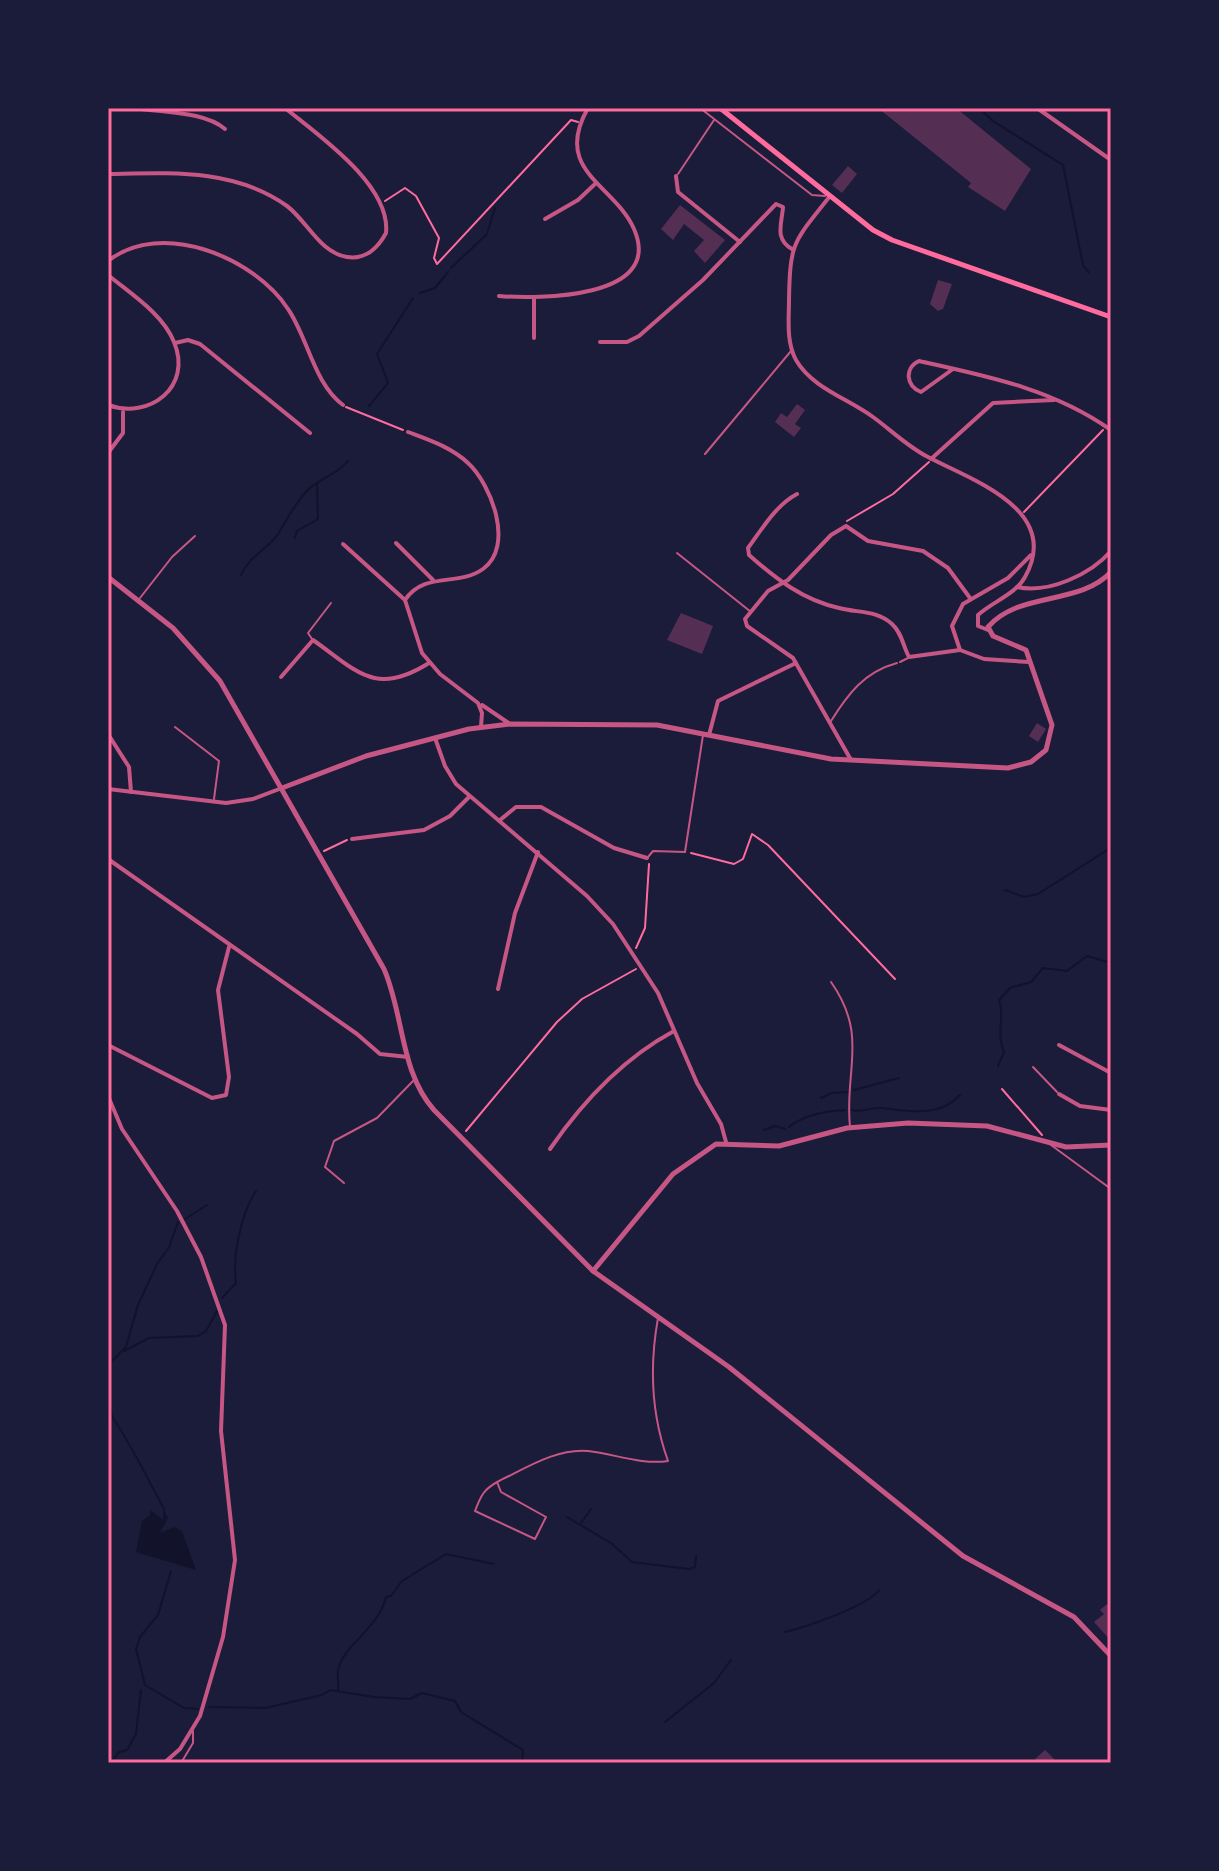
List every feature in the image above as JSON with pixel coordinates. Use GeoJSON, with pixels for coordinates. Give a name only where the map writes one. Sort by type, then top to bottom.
{"type":"FeatureCollection","features":[{"type":"Feature","properties":{"kind":"main road"},"geometry":{"type":"LineString","coordinates":[[720,108],[873,230],[912,249],[1111,317]]}},
{"type":"Feature","properties":{"kind":"street"},"geometry":{"type":"LineString","coordinates":[[135,108],[205,118],[220,123],[225,129]]}},
{"type":"Feature","properties":{"kind":"street"},"geometry":{"type":"LineString","coordinates":[[108,174],[183,172],[229,179],[286,206],[322,244],[343,257],[362,256],[379,244],[386,224],[380,205],[338,152],[285,108]]}},
{"type":"Feature","properties":{"kind":"street"},"geometry":{"type":"LineString","coordinates":[[499,296],[534,298],[609,286],[632,267],[638,248],[634,228],[595,184],[578,151],[579,123],[588,108]]}},
{"type":"Feature","properties":{"kind":"street"},"geometry":{"type":"LineString","coordinates":[[1037,108],[1111,160]]}},
{"type":"Feature","properties":{"kind":"street"},"geometry":{"type":"LineString","coordinates":[[676,176],[678,192],[740,242]]}},
{"type":"Feature","properties":{"kind":"street"},"geometry":{"type":"LineString","coordinates":[[545,219],[578,200],[595,184]]}},
{"type":"Feature","properties":{"kind":"street"},"geometry":{"type":"LineString","coordinates":[[108,789],[240,803],[354,760],[481,727],[510,724],[657,725],[851,760],[1008,768],[1031,762],[1049,747],[1052,732],[1032,662],[1026,650],[978,626],[978,615],[1017,587],[1026,576],[1032,554],[1028,527],[1021,515],[985,483],[931,459],[870,415],[827,389],[801,367],[792,350],[792,249],[830,196]]}},
{"type":"Feature","properties":{"kind":"street"},"geometry":{"type":"LineString","coordinates":[[600,342],[627,342],[639,336],[778,204],[784,211],[780,232],[784,244],[792,249]]}},
{"type":"Feature","properties":{"kind":"street"},"geometry":{"type":"LineString","coordinates":[[108,261],[142,245],[169,241],[251,273],[288,308],[325,383],[343,405]]}},
{"type":"Feature","properties":{"kind":"street"},"geometry":{"type":"LineString","coordinates":[[108,275],[161,321],[175,343],[179,368],[173,386],[152,406],[123,411],[108,405]]}},
{"type":"Feature","properties":{"kind":"street"},"geometry":{"type":"LineString","coordinates":[[534,298],[534,338]]}},
{"type":"Feature","properties":{"kind":"street"},"geometry":{"type":"LineString","coordinates":[[175,343],[188,340],[200,344],[310,433]]}},
{"type":"Feature","properties":{"kind":"street"},"geometry":{"type":"LineString","coordinates":[[953,369],[921,392],[913,387],[909,378],[911,367],[919,361],[1020,384],[1057,399],[1109,428]]}},
{"type":"Feature","properties":{"kind":"street"},"geometry":{"type":"LineString","coordinates":[[931,459],[993,403],[1057,399]]}},
{"type":"Feature","properties":{"kind":"street"},"geometry":{"type":"LineString","coordinates":[[108,453],[123,433],[123,411]]}},
{"type":"Feature","properties":{"kind":"street"},"geometry":{"type":"LineString","coordinates":[[405,600],[417,586],[433,580],[470,576],[485,568],[493,558],[497,523],[490,496],[468,463],[446,447],[408,432]]}},
{"type":"Feature","properties":{"kind":"street"},"geometry":{"type":"LineString","coordinates":[[797,494],[785,500],[748,548],[749,555],[781,584],[839,608],[864,610],[884,618],[899,633],[909,657],[960,650],[984,659],[1032,662]]}},
{"type":"Feature","properties":{"kind":"street"},"geometry":{"type":"LineString","coordinates":[[851,760],[796,663],[745,622],[751,612],[768,591],[781,584],[831,535],[846,526],[868,541],[923,551],[948,568],[970,598]]}},
{"type":"Feature","properties":{"kind":"street"},"geometry":{"type":"LineString","coordinates":[[396,543],[433,580]]}},
{"type":"Feature","properties":{"kind":"street"},"geometry":{"type":"LineString","coordinates":[[343,544],[405,600],[417,642],[429,663],[478,703],[510,724]]}},
{"type":"Feature","properties":{"kind":"street"},"geometry":{"type":"LineString","coordinates":[[1017,587],[1037,588],[1085,574],[1111,551]]}},
{"type":"Feature","properties":{"kind":"street"},"geometry":{"type":"LineString","coordinates":[[960,650],[952,626],[958,610],[970,598],[1008,578],[1032,554]]}},
{"type":"Feature","properties":{"kind":"street"},"geometry":{"type":"LineString","coordinates":[[988,630],[990,624],[1004,615],[1028,605],[1090,589],[1111,572]]}},
{"type":"Feature","properties":{"kind":"street"},"geometry":{"type":"LineString","coordinates":[[108,577],[179,633],[220,681],[386,974],[402,1020],[414,1080],[434,1110],[593,1271],[729,1367],[963,1556],[1060,1607],[1111,1656]]}},
{"type":"Feature","properties":{"kind":"street"},"geometry":{"type":"LineString","coordinates":[[281,677],[313,640],[359,673],[376,681],[393,680],[429,663]]}},
{"type":"Feature","properties":{"kind":"street"},"geometry":{"type":"LineString","coordinates":[[706,734],[718,701],[796,663]]}},
{"type":"Feature","properties":{"kind":"street"},"geometry":{"type":"LineString","coordinates":[[478,703],[482,713],[481,727]]}},
{"type":"Feature","properties":{"kind":"street"},"geometry":{"type":"LineString","coordinates":[[108,734],[129,767],[131,792]]}},
{"type":"Feature","properties":{"kind":"street"},"geometry":{"type":"LineString","coordinates":[[435,738],[449,774],[469,797],[587,896],[634,952],[643,965],[697,1083],[721,1124],[726,1142]]}},
{"type":"Feature","properties":{"kind":"street"},"geometry":{"type":"LineString","coordinates":[[352,839],[363,835],[404,835],[424,830],[450,816],[469,797]]}},
{"type":"Feature","properties":{"kind":"street"},"geometry":{"type":"LineString","coordinates":[[500,820],[516,807],[541,807],[614,848],[647,858]]}},
{"type":"Feature","properties":{"kind":"street"},"geometry":{"type":"LineString","coordinates":[[498,989],[511,923],[538,852]]}},
{"type":"Feature","properties":{"kind":"street"},"geometry":{"type":"LineString","coordinates":[[108,859],[229,947],[357,1034],[380,1054],[408,1057]]}},
{"type":"Feature","properties":{"kind":"street"},"geometry":{"type":"LineString","coordinates":[[108,1045],[212,1098],[226,1095],[229,1077],[218,990],[229,947]]}},
{"type":"Feature","properties":{"kind":"street"},"geometry":{"type":"LineString","coordinates":[[550,1149],[604,1082],[645,1047],[674,1031]]}},
{"type":"Feature","properties":{"kind":"street"},"geometry":{"type":"LineString","coordinates":[[1059,1045],[1111,1073]]}},
{"type":"Feature","properties":{"kind":"street"},"geometry":{"type":"LineString","coordinates":[[1059,1094],[1080,1106],[1111,1110]]}},
{"type":"Feature","properties":{"kind":"street"},"geometry":{"type":"LineString","coordinates":[[108,1096],[122,1129],[177,1211],[201,1257],[225,1325],[221,1431],[235,1560],[223,1637],[193,1731],[164,1763]]}},
{"type":"Feature","properties":{"kind":"street"},"geometry":{"type":"LineString","coordinates":[[593,1271],[673,1174],[716,1144],[726,1142],[763,1148],[850,1128],[908,1123],[987,1126],[1051,1144],[1111,1145]]}},
{"type":"Feature","properties":{"kind":"lane"},"geometry":{"type":"LineString","coordinates":[[700,108],[812,195],[830,196]]}},
{"type":"Feature","properties":{"kind":"lane"},"geometry":{"type":"LineString","coordinates":[[676,176],[715,119]]}},
{"type":"Feature","properties":{"kind":"lane"},"geometry":{"type":"LineString","coordinates":[[705,454],[792,350]]}},
{"type":"Feature","properties":{"kind":"lane"},"geometry":{"type":"LineString","coordinates":[[139,599],[172,557],[195,536]]}},
{"type":"Feature","properties":{"kind":"lane"},"geometry":{"type":"LineString","coordinates":[[677,553],[751,612]]}},
{"type":"Feature","properties":{"kind":"lane"},"geometry":{"type":"LineString","coordinates":[[313,640],[308,633],[331,603]]}},
{"type":"Feature","properties":{"kind":"lane"},"geometry":{"type":"LineString","coordinates":[[830,722],[856,685],[877,670],[909,657]]}},
{"type":"Feature","properties":{"kind":"lane"},"geometry":{"type":"LineString","coordinates":[[175,727],[219,761],[213,802]]}},
{"type":"Feature","properties":{"kind":"lane"},"geometry":{"type":"LineString","coordinates":[[647,858],[653,851],[685,852],[706,734]]}},
{"type":"Feature","properties":{"kind":"lane"},"geometry":{"type":"LineString","coordinates":[[831,982],[842,998],[854,1040],[848,1113],[850,1128]]}},
{"type":"Feature","properties":{"kind":"lane"},"geometry":{"type":"LineString","coordinates":[[1033,1067],[1059,1094]]}},
{"type":"Feature","properties":{"kind":"lane"},"geometry":{"type":"LineString","coordinates":[[344,1183],[325,1167],[334,1141],[377,1118],[414,1080]]}},
{"type":"Feature","properties":{"kind":"lane"},"geometry":{"type":"LineString","coordinates":[[1051,1144],[1111,1189]]}},
{"type":"Feature","properties":{"kind":"lane"},"geometry":{"type":"LineString","coordinates":[[497,1482],[501,1492],[546,1517],[535,1539],[475,1511],[484,1489],[497,1482],[559,1453],[585,1451],[655,1463],[668,1461],[658,1433],[651,1378],[658,1317]]}},
{"type":"Feature","properties":{"kind":"lane"},"geometry":{"type":"LineString","coordinates":[[181,1763],[196,1738],[193,1731]]}},
{"type":"Feature","properties":{"kind":"path"},"geometry":{"type":"LineString","coordinates":[[380,205],[405,188],[416,196],[439,238],[434,258],[437,264],[460,235],[571,120],[579,123]]}},
{"type":"Feature","properties":{"kind":"path"},"geometry":{"type":"LineString","coordinates":[[343,405],[408,432]]}},
{"type":"Feature","properties":{"kind":"path"},"geometry":{"type":"LineString","coordinates":[[1021,515],[1109,428]]}},
{"type":"Feature","properties":{"kind":"path"},"geometry":{"type":"LineString","coordinates":[[846,526],[848,520],[893,494],[926,464]]}},
{"type":"Feature","properties":{"kind":"path"},"geometry":{"type":"LineString","coordinates":[[685,852],[726,865],[743,859],[752,834],[779,857],[895,979]]}},
{"type":"Feature","properties":{"kind":"path"},"geometry":{"type":"LineString","coordinates":[[319,854],[352,839]]}},
{"type":"Feature","properties":{"kind":"path"},"geometry":{"type":"LineString","coordinates":[[634,952],[647,916],[647,858]]}},
{"type":"Feature","properties":{"kind":"path"},"geometry":{"type":"LineString","coordinates":[[466,1131],[557,1022],[582,999],[643,965]]}},
{"type":"Feature","properties":{"kind":"path"},"geometry":{"type":"LineString","coordinates":[[1002,1089],[1042,1135]]}},
{"type":"Feature","properties":{"kind":"shaded area"},"geometry":{"type":"Polygon","coordinates":[[[163,1508],[168,1518],[160,1533],[174,1527],[182,1531],[196,1570],[136,1552],[142,1521],[151,1510],[163,1520],[163,1508]]]}},
{"type":"Feature","properties":{"kind":"building"},"geometry":{"type":"Polygon","coordinates":[[[878,108],[956,108],[1031,169],[1005,211],[968,187],[971,183],[878,108]]]}},
{"type":"Feature","properties":{"kind":"building"},"geometry":{"type":"Polygon","coordinates":[[[848,166],[857,174],[842,193],[832,185],[848,166]]]}},
{"type":"Feature","properties":{"kind":"building"},"geometry":{"type":"Polygon","coordinates":[[[680,205],[725,240],[705,263],[694,251],[704,240],[684,224],[673,240],[661,229],[680,205]]]}},
{"type":"Feature","properties":{"kind":"building"},"geometry":{"type":"Polygon","coordinates":[[[938,280],[952,284],[943,309],[938,311],[930,304],[938,280]]]}},
{"type":"Feature","properties":{"kind":"building"},"geometry":{"type":"Polygon","coordinates":[[[797,404],[805,410],[795,424],[801,428],[794,437],[775,422],[781,413],[787,417],[797,404]]]}},
{"type":"Feature","properties":{"kind":"building"},"geometry":{"type":"Polygon","coordinates":[[[681,613],[713,626],[702,654],[667,640],[681,613]]]}},
{"type":"Feature","properties":{"kind":"building"},"geometry":{"type":"Polygon","coordinates":[[[1037,723],[1046,729],[1038,742],[1029,736],[1037,723]]]}},
{"type":"Feature","properties":{"kind":"building"},"geometry":{"type":"Polygon","coordinates":[[[1107,1604],[1111,1608],[1111,1641],[1094,1622],[1104,1614],[1100,1610],[1107,1604]]]}},
{"type":"Feature","properties":{"kind":"building"},"geometry":{"type":"Polygon","coordinates":[[[1045,1750],[1058,1763],[1039,1763],[1035,1759],[1045,1750]]]}},
{"type":"Feature","properties":{"kind":"waterway"},"geometry":{"type":"LineString","coordinates":[[979,108],[993,121],[1063,165],[1083,265],[1089,273]]}},
{"type":"Feature","properties":{"kind":"waterway"},"geometry":{"type":"LineString","coordinates":[[451,268],[487,234],[495,208]]}},
{"type":"Feature","properties":{"kind":"waterway"},"geometry":{"type":"LineString","coordinates":[[420,293],[435,288],[448,272]]}},
{"type":"Feature","properties":{"kind":"waterway"},"geometry":{"type":"LineString","coordinates":[[369,406],[388,383],[377,354],[413,298]]}},
{"type":"Feature","properties":{"kind":"waterway"},"geometry":{"type":"LineString","coordinates":[[241,575],[249,562],[278,534],[305,493],[348,461]]}},
{"type":"Feature","properties":{"kind":"waterway"},"geometry":{"type":"LineString","coordinates":[[295,538],[297,531],[318,519],[317,484]]}},
{"type":"Feature","properties":{"kind":"waterway"},"geometry":{"type":"LineString","coordinates":[[1005,890],[1024,897],[1038,894],[1109,849]]}},
{"type":"Feature","properties":{"kind":"waterway"},"geometry":{"type":"LineString","coordinates":[[998,1066],[1004,1052],[1000,1038],[999,1000],[1010,988],[1031,982],[1043,968],[1067,971],[1087,956],[1111,963]]}},
{"type":"Feature","properties":{"kind":"waterway"},"geometry":{"type":"LineString","coordinates":[[854,1090],[899,1078]]}},
{"type":"Feature","properties":{"kind":"waterway"},"geometry":{"type":"LineString","coordinates":[[821,1098],[832,1093],[849,1092]]}},
{"type":"Feature","properties":{"kind":"waterway"},"geometry":{"type":"LineString","coordinates":[[852,1110],[933,1110],[960,1095]]}},
{"type":"Feature","properties":{"kind":"waterway"},"geometry":{"type":"LineString","coordinates":[[789,1127],[816,1114],[845,1110]]}},
{"type":"Feature","properties":{"kind":"waterway"},"geometry":{"type":"LineString","coordinates":[[764,1130],[775,1126],[785,1129]]}},
{"type":"Feature","properties":{"kind":"waterway"},"geometry":{"type":"LineString","coordinates":[[222,1298],[236,1283],[239,1236],[256,1191]]}},
{"type":"Feature","properties":{"kind":"waterway"},"geometry":{"type":"LineString","coordinates":[[185,1219],[207,1205]]}},
{"type":"Feature","properties":{"kind":"waterway"},"geometry":{"type":"LineString","coordinates":[[108,1365],[126,1347],[138,1305],[157,1264],[169,1247],[178,1222]]}},
{"type":"Feature","properties":{"kind":"waterway"},"geometry":{"type":"LineString","coordinates":[[124,1351],[149,1338],[198,1336],[206,1331],[217,1311]]}},
{"type":"Feature","properties":{"kind":"waterway"},"geometry":{"type":"LineString","coordinates":[[108,1404],[112,1414]]}},
{"type":"Feature","properties":{"kind":"waterway"},"geometry":{"type":"LineString","coordinates":[[108,1413],[128,1442],[164,1509]]}},
{"type":"Feature","properties":{"kind":"waterway"},"geometry":{"type":"LineString","coordinates":[[581,1523],[591,1509]]}},
{"type":"Feature","properties":{"kind":"waterway"},"geometry":{"type":"LineString","coordinates":[[567,1517],[611,1543],[632,1562],[689,1569],[695,1567],[696,1556]]}},
{"type":"Feature","properties":{"kind":"waterway"},"geometry":{"type":"LineString","coordinates":[[338,1691],[338,1673],[346,1653],[376,1619],[386,1597],[391,1596],[402,1581],[446,1554],[494,1564]]}},
{"type":"Feature","properties":{"kind":"waterway"},"geometry":{"type":"LineString","coordinates":[[171,1571],[158,1615],[140,1637],[136,1649],[145,1685],[184,1708],[197,1709]]}},
{"type":"Feature","properties":{"kind":"waterway"},"geometry":{"type":"LineString","coordinates":[[785,1632],[850,1609],[879,1590]]}},
{"type":"Feature","properties":{"kind":"waterway"},"geometry":{"type":"LineString","coordinates":[[665,1722],[714,1683],[731,1660]]}},
{"type":"Feature","properties":{"kind":"waterway"},"geometry":{"type":"LineString","coordinates":[[111,1763],[119,1752],[127,1750],[136,1734],[141,1690]]}},
{"type":"Feature","properties":{"kind":"waterway"},"geometry":{"type":"LineString","coordinates":[[209,1707],[265,1708],[322,1695],[330,1690],[410,1699],[422,1693],[455,1701],[461,1712],[523,1750],[522,1763]]}}]}
